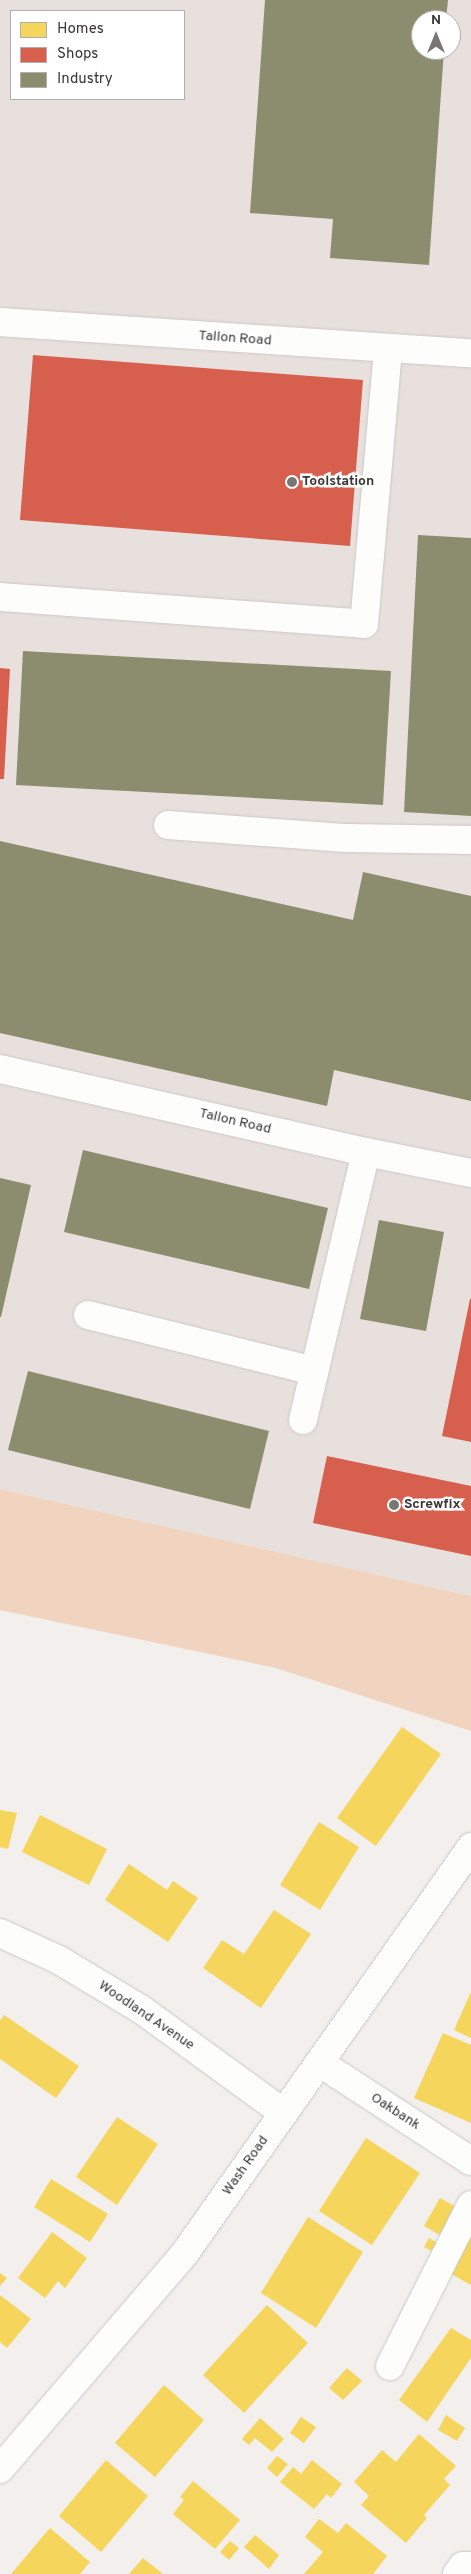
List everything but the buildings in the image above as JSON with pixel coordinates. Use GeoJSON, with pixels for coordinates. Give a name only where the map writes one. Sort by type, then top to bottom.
{"type":"FeatureCollection","features":[{"type":"Feature","properties":{"kind":"street","name":"Tallon Road"},"geometry":{"type":"LineString","coordinates":[[0,322],[471,353]]}},
{"type":"Feature","properties":{"kind":"street"},"geometry":{"type":"LineString","coordinates":[[0,597],[364,624],[388,349]]}},
{"type":"Feature","properties":{"kind":"street"},"geometry":{"type":"LineString","coordinates":[[168,825],[346,838],[471,840]]}},
{"type":"Feature","properties":{"kind":"street","name":"Tallon Road"},"geometry":{"type":"LineString","coordinates":[[0,1069],[366,1152],[471,1173]]}},
{"type":"Feature","properties":{"kind":"street"},"geometry":{"type":"LineString","coordinates":[[303,1420],[366,1152]]}},
{"type":"Feature","properties":{"kind":"street"},"geometry":{"type":"LineString","coordinates":[[88,1314],[314,1371]]}},
{"type":"Feature","properties":{"kind":"street","name":"Wash Road"},"geometry":{"type":"LineString","coordinates":[[0,2469],[185,2254],[471,1847]]}},
{"type":"Feature","properties":{"kind":"street","name":"Woodland Avenue"},"geometry":{"type":"LineString","coordinates":[[0,1933],[60,1960],[142,2010],[284,2113]]}},
{"type":"Feature","properties":{"kind":"street","name":"Oakbank"},"geometry":{"type":"LineString","coordinates":[[320,2063],[471,2161]]}},
{"type":"Feature","properties":{"kind":"street"},"geometry":{"type":"LineString","coordinates":[[390,2366],[471,2204]]}},
{"type":"Feature","properties":{"kind":"street"},"geometry":{"type":"LineString","coordinates":[[457,2574],[463,2566],[471,2566]]}},
{"type":"Feature","properties":{"kind":"shaded area"},"geometry":{"type":"Polygon","coordinates":[[[0,0],[471,0],[471,1596],[0,1489],[0,0]]]}},
{"type":"Feature","properties":{"kind":"shaded area"},"geometry":{"type":"Polygon","coordinates":[[[0,1489],[471,1596],[471,1731],[276,1668],[0,1610],[0,1489]]]}},
{"type":"Feature","properties":{"kind":"place","name":"Toolstation"},"geometry":{"type":"Point","coordinates":[292,482]}},
{"type":"Feature","properties":{"kind":"place","name":"Screwfix"},"geometry":{"type":"Point","coordinates":[394,1505]}}]}
